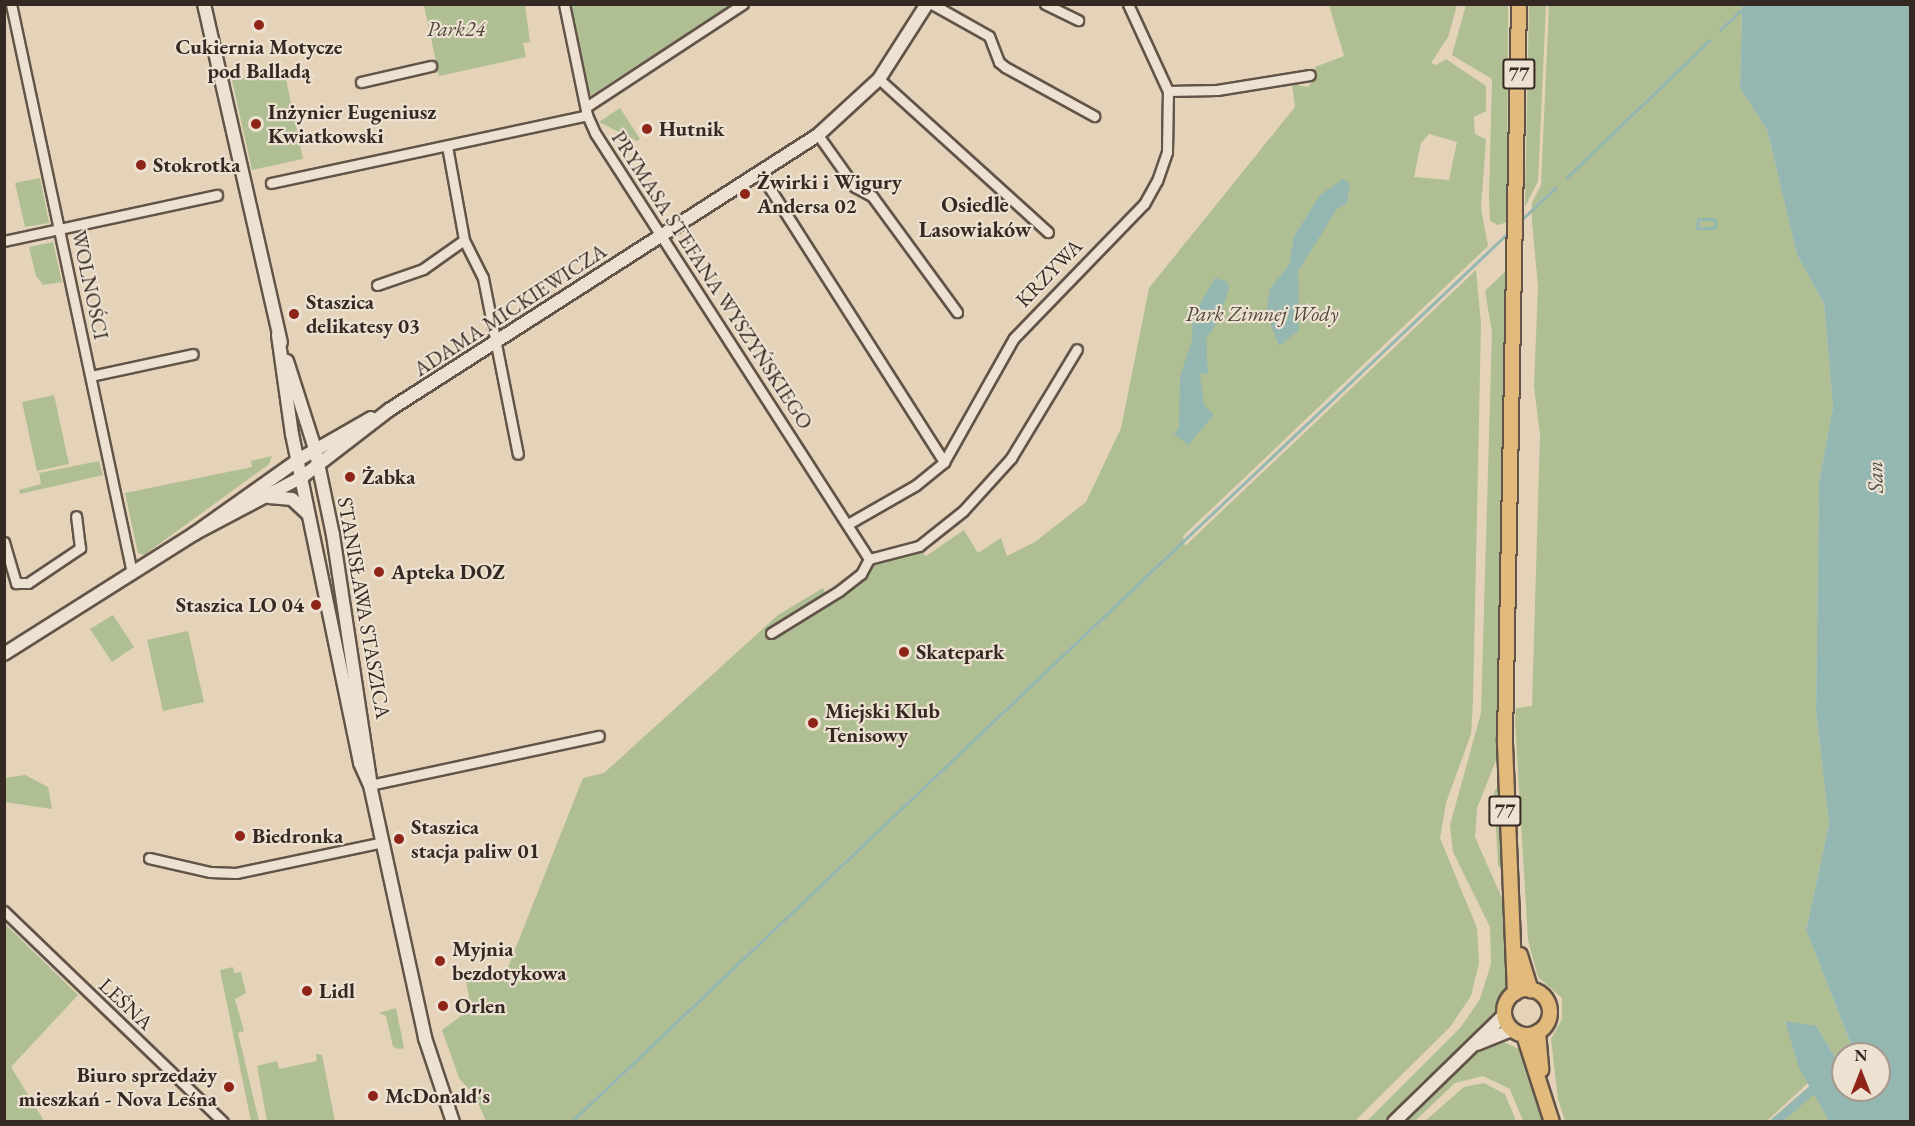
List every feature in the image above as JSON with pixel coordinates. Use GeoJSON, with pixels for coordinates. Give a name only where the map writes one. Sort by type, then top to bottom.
{"type":"FeatureCollection","features":[{"type":"Feature","properties":{"kind":"main road","name":"77"},"geometry":{"type":"LineString","coordinates":[[1519,4],[1505,772],[1516,944],[1515,993],[1504,1015],[1518,1032],[1541,1078]]}},
{"type":"Feature","properties":{"kind":"main road","name":"77"},"geometry":{"type":"LineString","coordinates":[[1516,944],[1531,990],[1543,996],[1550,1008],[1548,1022],[1538,1032],[1541,1078],[1552,1122]]}},
{"type":"Feature","properties":{"kind":"main road"},"geometry":{"type":"LineString","coordinates":[[1515,993],[1531,990]]}},
{"type":"Feature","properties":{"kind":"main road"},"geometry":{"type":"LineString","coordinates":[[1518,1032],[1538,1032]]}},
{"type":"Feature","properties":{"kind":"street","name":"WOLNOŚCI"},"geometry":{"type":"LineString","coordinates":[[11,4],[92,376],[132,573]]}},
{"type":"Feature","properties":{"kind":"street","name":"STANISŁAWA STASZICA"},"geometry":{"type":"LineString","coordinates":[[204,4],[278,335],[298,460],[360,763],[370,785],[425,1038],[453,1122]]}},
{"type":"Feature","properties":{"kind":"street","name":"PRYMASA STEFANA WYSZYŃSKIEGO"},"geometry":{"type":"LineString","coordinates":[[564,4],[586,111],[662,236],[869,559]]}},
{"type":"Feature","properties":{"kind":"street"},"geometry":{"type":"LineString","coordinates":[[271,183],[447,146],[586,111],[743,4]]}},
{"type":"Feature","properties":{"kind":"street","name":"ADAMA MICKIEWICZA"},"geometry":{"type":"LineString","coordinates":[[194,534],[268,497],[302,477],[378,417],[818,135],[879,79],[927,4]]}},
{"type":"Feature","properties":{"kind":"street"},"geometry":{"type":"LineString","coordinates":[[932,4],[989,36],[999,62],[1005,67],[1094,116]]}},
{"type":"Feature","properties":{"kind":"street"},"geometry":{"type":"LineString","coordinates":[[1046,4],[1078,20]]}},
{"type":"Feature","properties":{"kind":"street","name":"KRZYWA"},"geometry":{"type":"LineString","coordinates":[[848,524],[916,485],[944,462],[1014,338],[1144,204],[1165,165],[1168,91],[1128,4]]}},
{"type":"Feature","properties":{"kind":"street"},"geometry":{"type":"LineString","coordinates":[[361,82],[431,66]]}},
{"type":"Feature","properties":{"kind":"street"},"geometry":{"type":"LineString","coordinates":[[1168,91],[1217,90],[1310,75]]}},
{"type":"Feature","properties":{"kind":"street"},"geometry":{"type":"LineString","coordinates":[[879,79],[1048,232]]}},
{"type":"Feature","properties":{"kind":"street"},"geometry":{"type":"LineString","coordinates":[[818,135],[855,187],[872,196],[957,312]]}},
{"type":"Feature","properties":{"kind":"street"},"geometry":{"type":"LineString","coordinates":[[447,146],[464,240],[483,278],[518,454]]}},
{"type":"Feature","properties":{"kind":"street"},"geometry":{"type":"LineString","coordinates":[[760,173],[944,462]]}},
{"type":"Feature","properties":{"kind":"street"},"geometry":{"type":"LineString","coordinates":[[4,241],[217,195]]}},
{"type":"Feature","properties":{"kind":"street"},"geometry":{"type":"LineString","coordinates":[[377,285],[423,269],[464,240]]}},
{"type":"Feature","properties":{"kind":"street","name":"STANISŁAWA STASZICA"},"geometry":{"type":"LineString","coordinates":[[278,335],[307,418],[319,465],[371,762],[370,785]]}},
{"type":"Feature","properties":{"kind":"street"},"geometry":{"type":"LineString","coordinates":[[771,633],[839,591],[861,574],[869,559],[919,546],[963,511],[1011,458],[1077,349]]}},
{"type":"Feature","properties":{"kind":"street"},"geometry":{"type":"LineString","coordinates":[[92,376],[193,354]]}},
{"type":"Feature","properties":{"kind":"street","name":"ADAMA MICKIEWICZA"},"geometry":{"type":"LineString","coordinates":[[4,654],[194,534],[315,449],[378,417]]}},
{"type":"Feature","properties":{"kind":"street"},"geometry":{"type":"LineString","coordinates":[[307,418],[317,431],[341,434]]}},
{"type":"Feature","properties":{"kind":"street"},"geometry":{"type":"LineString","coordinates":[[268,497],[292,499],[312,521]]}},
{"type":"Feature","properties":{"kind":"street"},"geometry":{"type":"LineString","coordinates":[[4,542],[16,583],[28,583],[80,548],[76,516]]}},
{"type":"Feature","properties":{"kind":"street"},"geometry":{"type":"LineString","coordinates":[[370,785],[599,736]]}},
{"type":"Feature","properties":{"kind":"street"},"geometry":{"type":"LineString","coordinates":[[149,858],[210,873],[236,873],[383,842]]}},
{"type":"Feature","properties":{"kind":"street","name":"LEŚNA"},"geometry":{"type":"LineString","coordinates":[[4,911],[223,1122]]}},
{"type":"Feature","properties":{"kind":"street"},"geometry":{"type":"LineString","coordinates":[[1394,1122],[1432,1081],[1477,1044],[1504,1015]]}},
{"type":"Feature","properties":{"kind":"street"},"geometry":{"type":"LineString","coordinates":[[1477,1044],[1518,1032]]}},
{"type":"Feature","properties":{"kind":"green space","name":"Park24"},"geometry":{"type":"Polygon","coordinates":[[[424,5],[525,5],[530,42],[523,43],[526,57],[439,76],[424,5]]]}},
{"type":"Feature","properties":{"kind":"green space"},"geometry":{"type":"Polygon","coordinates":[[[570,5],[734,5],[591,95],[587,92],[570,5]]]}},
{"type":"Feature","properties":{"kind":"green space","name":"Park Zimnej Wody"},"geometry":{"type":"Polygon","coordinates":[[[1329,5],[1457,5],[1448,37],[1431,63],[1436,65],[1446,59],[1486,86],[1486,111],[1474,117],[1475,134],[1486,139],[1481,208],[1488,246],[1183,536],[1185,546],[1476,270],[1481,324],[1471,734],[1446,803],[1440,838],[1477,928],[1479,963],[1471,996],[1450,1027],[1354,1122],[486,1121],[475,1096],[459,1078],[442,1030],[461,1016],[469,996],[465,977],[506,972],[583,778],[604,773],[778,615],[823,588],[828,598],[861,574],[869,559],[916,547],[926,556],[964,530],[978,553],[1001,538],[1007,556],[1035,542],[1086,502],[1121,428],[1149,288],[1295,107],[1292,84],[1308,87],[1317,75],[1315,67],[1344,56],[1329,5]],[[1429,134],[1421,143],[1414,177],[1449,180],[1457,142],[1429,134]]]}},
{"type":"Feature","properties":{"kind":"green space"},"geometry":{"type":"Polygon","coordinates":[[[1466,5],[1508,5],[1507,222],[1498,225],[1490,221],[1489,197],[1492,79],[1452,55],[1466,5]]]}},
{"type":"Feature","properties":{"kind":"green space"},"geometry":{"type":"Polygon","coordinates":[[[1529,5],[1546,5],[1538,181],[1525,207],[1529,5]]]}},
{"type":"Feature","properties":{"kind":"green space"},"geometry":{"type":"Polygon","coordinates":[[[1549,5],[1742,5],[1740,88],[1767,130],[1797,255],[1824,304],[1833,407],[1819,481],[1816,712],[1829,824],[1806,930],[1850,1042],[1831,1042],[1831,1050],[1816,1026],[1785,1022],[1808,1083],[1767,1121],[1565,1121],[1558,1099],[1551,1039],[1562,1019],[1562,998],[1538,977],[1528,940],[1515,721],[1516,708],[1532,706],[1540,435],[1534,386],[1538,287],[1532,203],[1541,185],[1549,5]]]}},
{"type":"Feature","properties":{"kind":"green space"},"geometry":{"type":"Polygon","coordinates":[[[284,70],[303,159],[252,170],[232,80],[284,70]]]}},
{"type":"Feature","properties":{"kind":"green space"},"geometry":{"type":"Polygon","coordinates":[[[620,108],[640,139],[637,141],[599,122],[620,108]]]}},
{"type":"Feature","properties":{"kind":"green space"},"geometry":{"type":"Polygon","coordinates":[[[40,178],[49,223],[25,227],[15,183],[40,178]]]}},
{"type":"Feature","properties":{"kind":"green space"},"geometry":{"type":"Polygon","coordinates":[[[53,242],[62,282],[43,285],[36,276],[29,247],[53,242]]]}},
{"type":"Feature","properties":{"kind":"green space"},"geometry":{"type":"Polygon","coordinates":[[[1508,269],[1498,755],[1477,808],[1475,837],[1505,905],[1509,986],[1488,1026],[1422,1082],[1387,1121],[1366,1122],[1461,1027],[1480,999],[1491,964],[1490,927],[1453,852],[1450,825],[1481,713],[1492,332],[1485,291],[1508,269]]]}},
{"type":"Feature","properties":{"kind":"green space"},"geometry":{"type":"Polygon","coordinates":[[[54,395],[69,464],[37,471],[22,402],[54,395]]]}},
{"type":"Feature","properties":{"kind":"green space"},"geometry":{"type":"Polygon","coordinates":[[[272,456],[269,464],[144,555],[138,553],[125,493],[252,467],[251,461],[272,456]]]}},
{"type":"Feature","properties":{"kind":"green space"},"geometry":{"type":"Polygon","coordinates":[[[99,461],[103,475],[20,494],[19,490],[41,484],[39,473],[99,461]]]}},
{"type":"Feature","properties":{"kind":"green space"},"geometry":{"type":"Polygon","coordinates":[[[113,615],[134,647],[112,662],[90,629],[113,615]]]}},
{"type":"Feature","properties":{"kind":"green space"},"geometry":{"type":"Polygon","coordinates":[[[188,631],[204,702],[163,711],[147,640],[188,631]]]}},
{"type":"Feature","properties":{"kind":"green space"},"geometry":{"type":"Polygon","coordinates":[[[25,775],[48,787],[52,809],[5,802],[5,778],[25,775]]]}},
{"type":"Feature","properties":{"kind":"green space"},"geometry":{"type":"Polygon","coordinates":[[[1499,784],[1503,873],[1498,865],[1494,792],[1499,784]]]}},
{"type":"Feature","properties":{"kind":"green space"},"geometry":{"type":"Polygon","coordinates":[[[4,923],[78,995],[11,1067],[44,1121],[5,1121],[4,923]]]}},
{"type":"Feature","properties":{"kind":"green space"},"geometry":{"type":"Polygon","coordinates":[[[233,967],[234,973],[241,972],[246,993],[235,999],[244,1031],[238,1033],[259,1121],[251,1121],[220,970],[233,967]]]}},
{"type":"Feature","properties":{"kind":"green space"},"geometry":{"type":"Polygon","coordinates":[[[396,1008],[404,1048],[400,1049],[393,1047],[386,1016],[379,1013],[396,1008]]]}},
{"type":"Feature","properties":{"kind":"green space"},"geometry":{"type":"Polygon","coordinates":[[[1501,1041],[1522,1050],[1530,1064],[1545,1121],[1523,1121],[1510,1089],[1483,1076],[1455,1083],[1415,1121],[1399,1122],[1472,1054],[1501,1041]]]}},
{"type":"Feature","properties":{"kind":"green space"},"geometry":{"type":"Polygon","coordinates":[[[316,1054],[322,1055],[335,1121],[267,1121],[257,1066],[277,1061],[279,1069],[317,1061],[316,1054]]]}},
{"type":"Feature","properties":{"kind":"green space"},"geometry":{"type":"Polygon","coordinates":[[[1484,1083],[1505,1094],[1516,1121],[1425,1121],[1464,1087],[1484,1083]]]}},
{"type":"Feature","properties":{"kind":"green space"},"geometry":{"type":"Polygon","coordinates":[[[1813,1092],[1829,1121],[1782,1122],[1813,1092]]]}},
{"type":"Feature","properties":{"kind":"water","name":"San"},"geometry":{"type":"Polygon","coordinates":[[[1742,4],[1910,5],[1910,1121],[1829,1121],[1799,1068],[1785,1021],[1816,1026],[1831,1050],[1831,1102],[1891,1102],[1891,1042],[1850,1042],[1806,930],[1829,824],[1816,712],[1819,481],[1833,407],[1824,304],[1797,255],[1767,130],[1740,88],[1742,4]]]}},
{"type":"Feature","properties":{"kind":"water"},"geometry":{"type":"Polygon","coordinates":[[[1343,179],[1350,183],[1347,203],[1337,209],[1298,271],[1299,330],[1279,346],[1266,312],[1270,289],[1289,265],[1294,236],[1320,195],[1343,179]]]}},
{"type":"Feature","properties":{"kind":"water"},"geometry":{"type":"Polygon","coordinates":[[[1215,278],[1226,281],[1229,288],[1219,320],[1206,339],[1208,374],[1200,374],[1204,405],[1214,415],[1188,445],[1174,434],[1179,428],[1180,377],[1192,340],[1193,316],[1215,278]]]}},
{"type":"Feature","properties":{"kind":"waterway"},"geometry":{"type":"LineString","coordinates":[[1720,30],[1740,11]]}},
{"type":"Feature","properties":{"kind":"waterway"},"geometry":{"type":"LineString","coordinates":[[1567,177],[1710,40]]}},
{"type":"Feature","properties":{"kind":"waterway"},"geometry":{"type":"LineString","coordinates":[[1519,222],[1555,188]]}},
{"type":"Feature","properties":{"kind":"waterway"},"geometry":{"type":"LineString","coordinates":[[1698,219],[1715,219],[1715,228],[1697,228],[1698,219]]}},
{"type":"Feature","properties":{"kind":"waterway"},"geometry":{"type":"LineString","coordinates":[[571,1122],[1510,231]]}},
{"type":"Feature","properties":{"kind":"waterway"},"geometry":{"type":"LineString","coordinates":[[1774,1122],[1820,1082]]}},
{"type":"Feature","properties":{"kind":"place","name":"Cukiernia Motycze pod Balladą"},"geometry":{"type":"Point","coordinates":[259,25]}},
{"type":"Feature","properties":{"kind":"place","name":"Inżynier Eugeniusz Kwiatkowski"},"geometry":{"type":"Point","coordinates":[256,124]}},
{"type":"Feature","properties":{"kind":"place","name":"Hutnik"},"geometry":{"type":"Point","coordinates":[647,129]}},
{"type":"Feature","properties":{"kind":"place","name":"Stokrotka"},"geometry":{"type":"Point","coordinates":[141,165]}},
{"type":"Feature","properties":{"kind":"place","name":"Żwirki i Wigury Andersa 02"},"geometry":{"type":"Point","coordinates":[745,194]}},
{"type":"Feature","properties":{"kind":"place","name":"Staszica delikatesy 03"},"geometry":{"type":"Point","coordinates":[294,314]}},
{"type":"Feature","properties":{"kind":"place","name":"Żabka"},"geometry":{"type":"Point","coordinates":[350,477]}},
{"type":"Feature","properties":{"kind":"place","name":"Apteka DOZ"},"geometry":{"type":"Point","coordinates":[379,572]}},
{"type":"Feature","properties":{"kind":"place","name":"Staszica LO 04"},"geometry":{"type":"Point","coordinates":[316,605]}},
{"type":"Feature","properties":{"kind":"place","name":"Skatepark"},"geometry":{"type":"Point","coordinates":[904,652]}},
{"type":"Feature","properties":{"kind":"place","name":"Miejski Klub Tenisowy"},"geometry":{"type":"Point","coordinates":[813,723]}},
{"type":"Feature","properties":{"kind":"place","name":"Biedronka"},"geometry":{"type":"Point","coordinates":[240,836]}},
{"type":"Feature","properties":{"kind":"place","name":"Staszica stacja paliw 01"},"geometry":{"type":"Point","coordinates":[399,839]}},
{"type":"Feature","properties":{"kind":"place","name":"Myjnia bezdotykowa"},"geometry":{"type":"Point","coordinates":[440,961]}},
{"type":"Feature","properties":{"kind":"place","name":"Lidl"},"geometry":{"type":"Point","coordinates":[307,991]}},
{"type":"Feature","properties":{"kind":"place","name":"Orlen"},"geometry":{"type":"Point","coordinates":[443,1006]}},
{"type":"Feature","properties":{"kind":"place","name":"Biuro sprzedaży mieszkań - Nova Leśna"},"geometry":{"type":"Point","coordinates":[229,1087]}},
{"type":"Feature","properties":{"kind":"place","name":"McDonald's"},"geometry":{"type":"Point","coordinates":[373,1096]}},
{"type":"Feature","properties":{"kind":"district","name":"Osiedle Lasowiaków"},"geometry":{"type":"Point","coordinates":[975,216]}}]}
